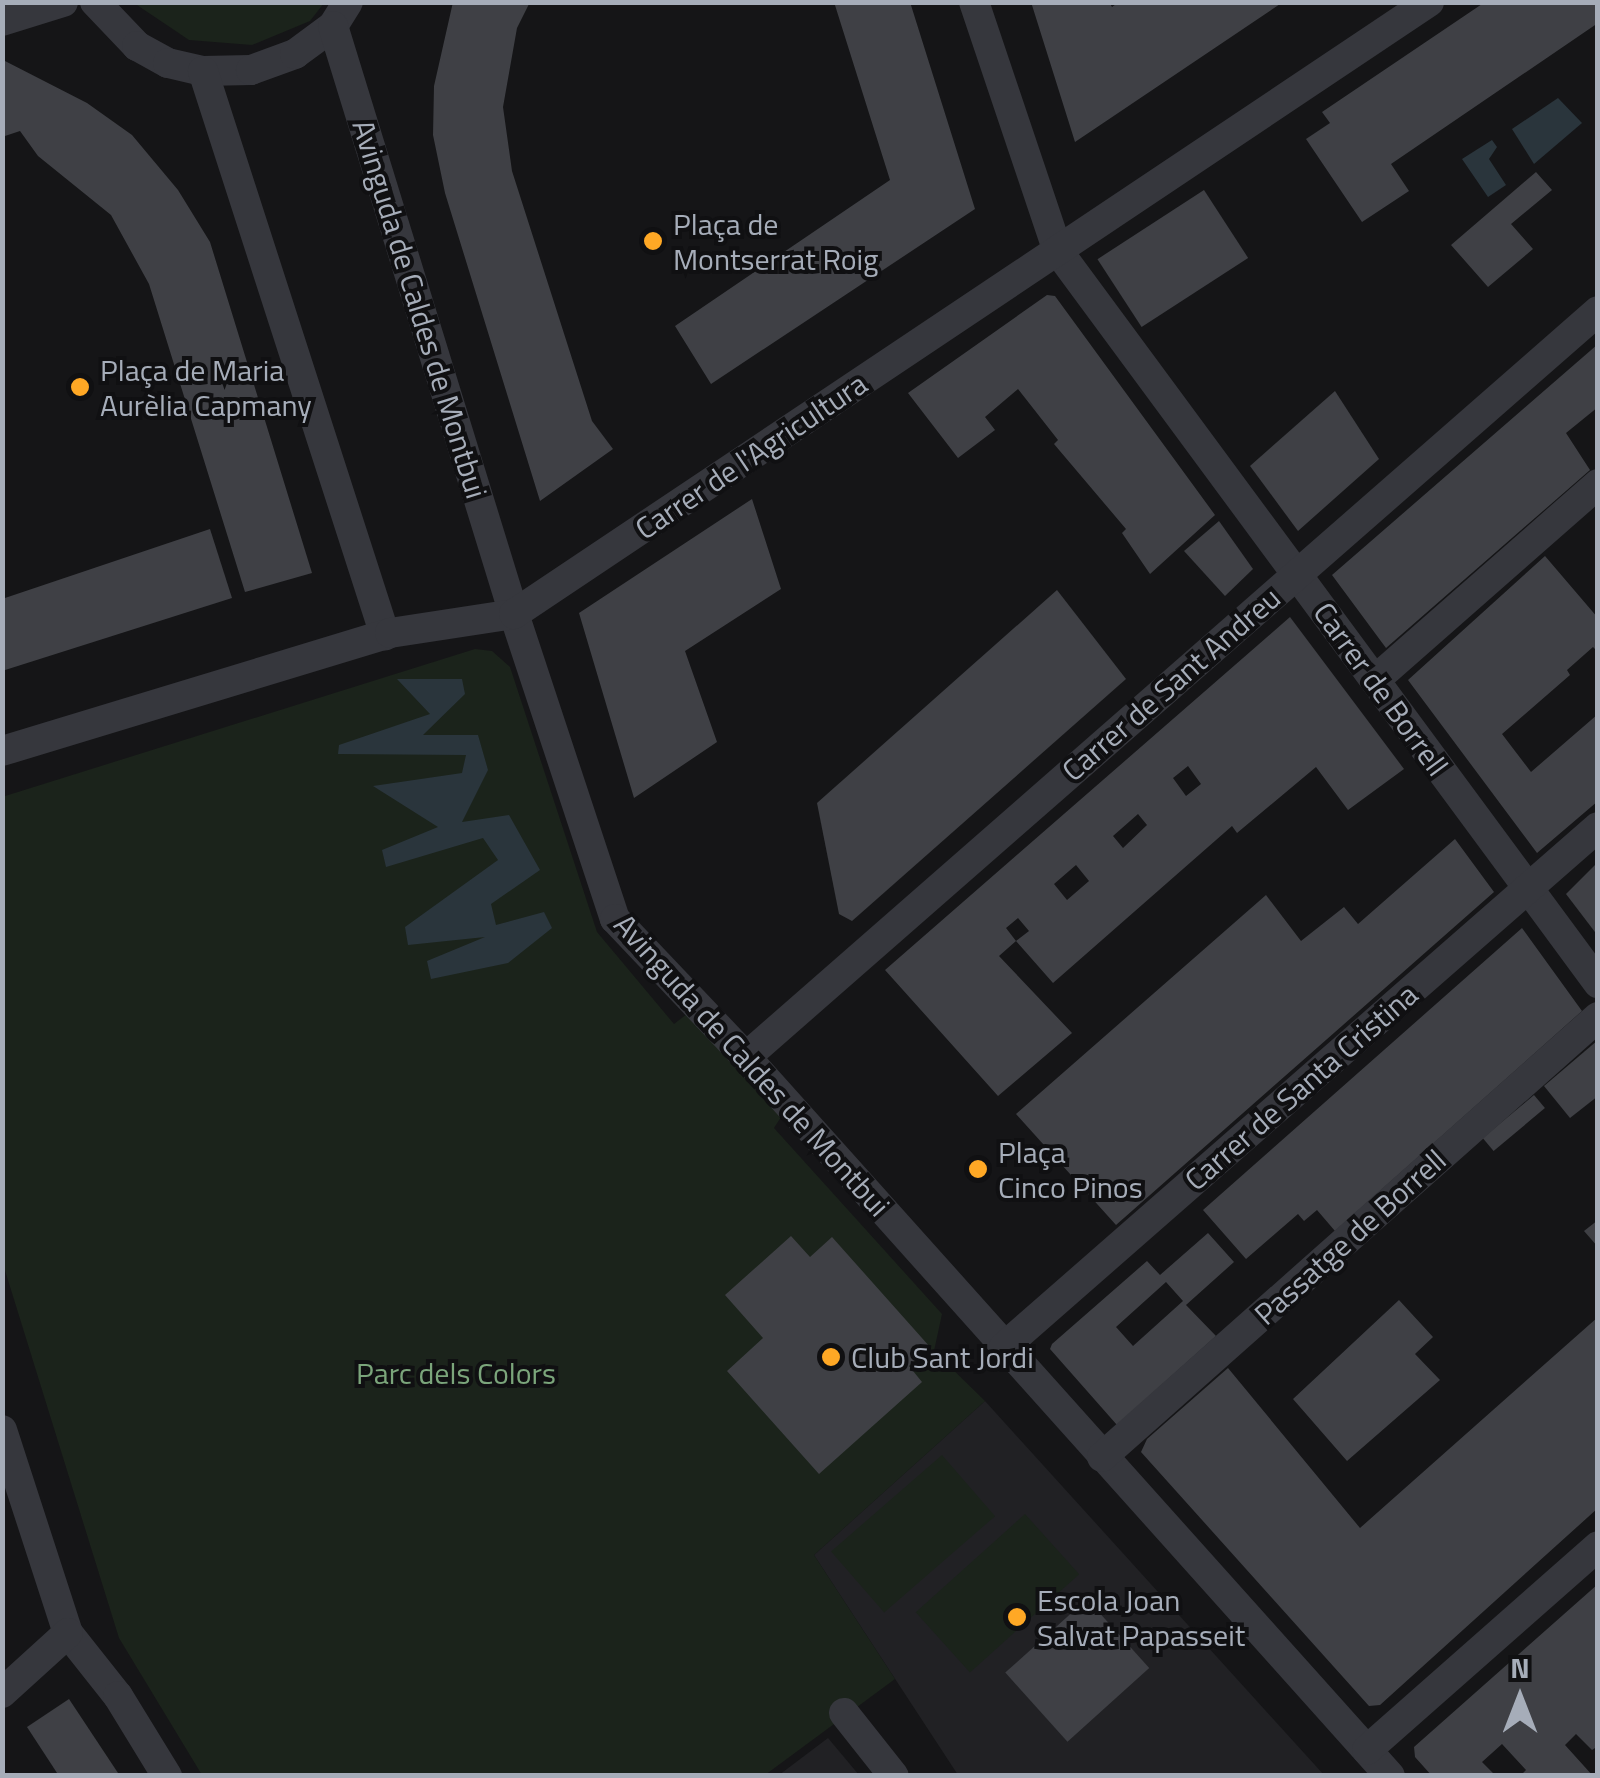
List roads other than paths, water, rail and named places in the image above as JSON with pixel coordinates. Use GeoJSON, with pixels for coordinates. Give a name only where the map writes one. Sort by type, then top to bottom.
{"type":"FeatureCollection","features":[{"type":"Feature","properties":{"kind":"street"},"geometry":{"type":"LineString","coordinates":[[2,21],[64,2]]}},
{"type":"Feature","properties":{"kind":"street"},"geometry":{"type":"LineString","coordinates":[[95,2],[137,46],[168,63],[203,71],[251,70],[295,54],[340,14]]}},
{"type":"Feature","properties":{"kind":"street","name":"Carrer de Borrell"},"geometry":{"type":"LineString","coordinates":[[974,2],[1058,250],[1598,982]]}},
{"type":"Feature","properties":{"kind":"street","name":"Carrer de l'Agricultura"},"geometry":{"type":"LineString","coordinates":[[2,751],[385,634],[514,614],[1429,2]]}},
{"type":"Feature","properties":{"kind":"street","name":"Avinguda de Caldes de Montbui"},"geometry":{"type":"LineString","coordinates":[[340,14],[514,614],[615,919],[746,1058],[1390,1776]]}},
{"type":"Feature","properties":{"kind":"street"},"geometry":{"type":"LineString","coordinates":[[203,71],[385,634]]}},
{"type":"Feature","properties":{"kind":"street","name":"Carrer de Sant Andreu"},"geometry":{"type":"LineString","coordinates":[[746,1058],[1598,311]]}},
{"type":"Feature","properties":{"kind":"street"},"geometry":{"type":"LineString","coordinates":[[1374,680],[1598,484]]}},
{"type":"Feature","properties":{"kind":"street","name":"Carrer de Santa Cristina"},"geometry":{"type":"LineString","coordinates":[[1004,1347],[1598,827]]}},
{"type":"Feature","properties":{"kind":"street","name":"Passatge de Borrell"},"geometry":{"type":"LineString","coordinates":[[1102,1458],[1598,1017]]}},
{"type":"Feature","properties":{"kind":"street"},"geometry":{"type":"LineString","coordinates":[[2,1430],[68,1633],[118,1696],[166,1776]]}},
{"type":"Feature","properties":{"kind":"street"},"geometry":{"type":"LineString","coordinates":[[1367,1750],[1598,1546]]}},
{"type":"Feature","properties":{"kind":"street"},"geometry":{"type":"LineString","coordinates":[[2,1693],[68,1633]]}},
{"type":"Feature","properties":{"kind":"street"},"geometry":{"type":"LineString","coordinates":[[844,1714],[894,1776]]}},
{"type":"Feature","properties":{"kind":"place","name":"Plaça de Montserrat Roig"},"geometry":{"type":"Point","coordinates":[653,241]}},
{"type":"Feature","properties":{"kind":"place","name":"Plaça de Maria Aurèlia Capmany"},"geometry":{"type":"Point","coordinates":[80,387]}},
{"type":"Feature","properties":{"kind":"place","name":"Plaça Cinco Pinos"},"geometry":{"type":"Point","coordinates":[978,1169]}},
{"type":"Feature","properties":{"kind":"place","name":"Club Sant Jordi"},"geometry":{"type":"Point","coordinates":[831,1357]}},
{"type":"Feature","properties":{"kind":"place","name":"Escola Joan Salvat Papasseit"},"geometry":{"type":"Point","coordinates":[1017,1617]}},
{"type":"Feature","properties":{"kind":"park label","name":"Parc dels Colors"},"geometry":{"type":"Point","coordinates":[456,1373]}}]}
